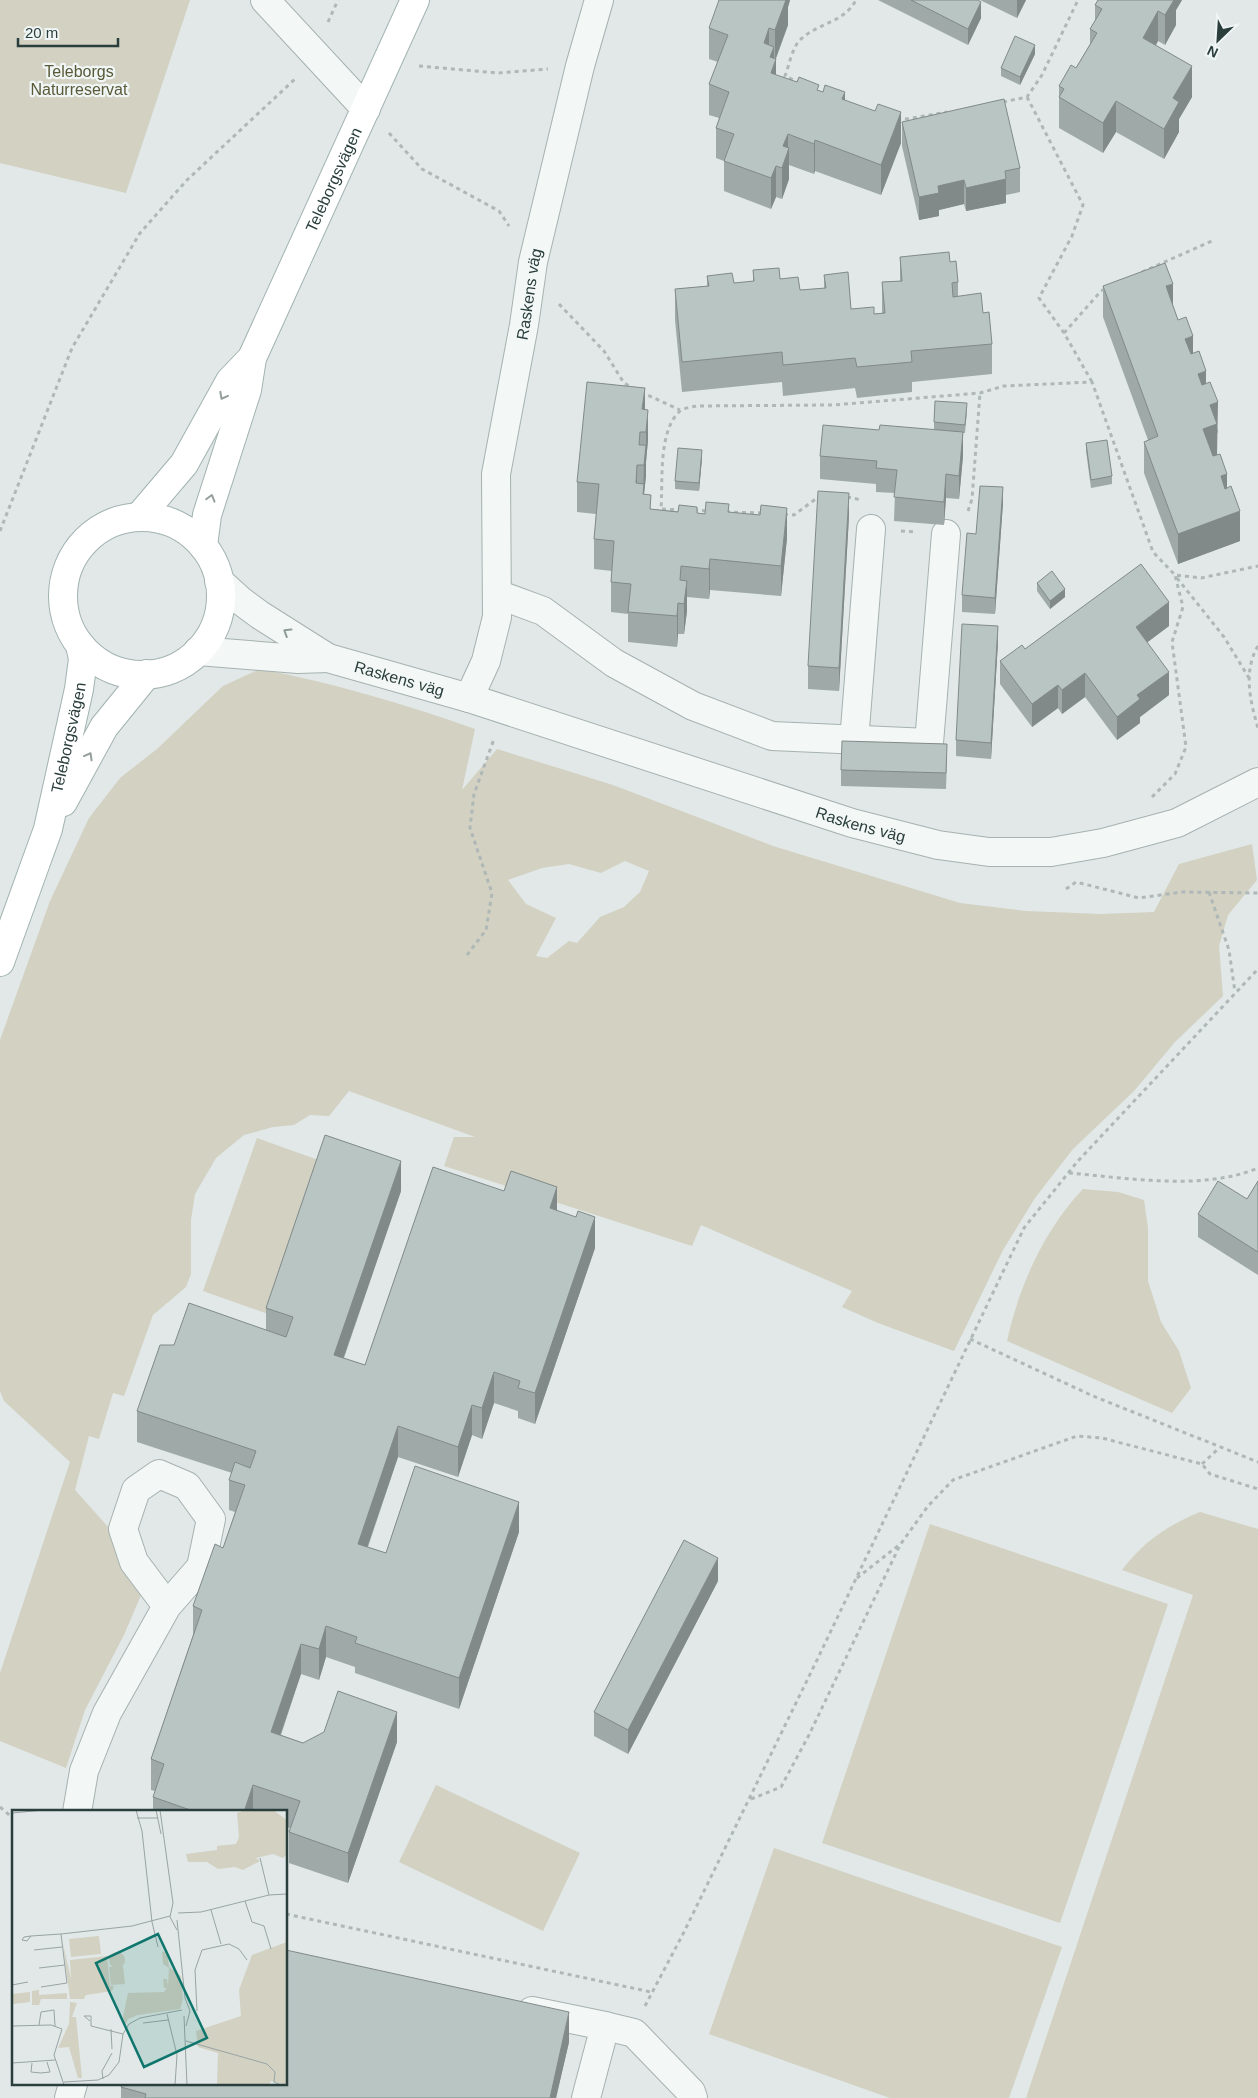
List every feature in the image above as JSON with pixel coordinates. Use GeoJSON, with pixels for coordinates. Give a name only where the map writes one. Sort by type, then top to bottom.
{"type":"FeatureCollection","features":[{"type":"Feature","properties":{"kind":"main road","name":"Teleborgsvägen"},"geometry":{"type":"LineString","coordinates":[[203,546],[207,515],[225,453],[247,390],[252,358],[415,0]]}},
{"type":"Feature","properties":{"kind":"main road","name":"Teleborgsvägen"},"geometry":{"type":"LineString","coordinates":[[139,517],[184,464],[230,381],[252,358]]}},
{"type":"Feature","properties":{"kind":"main road"},"geometry":{"type":"LineString","coordinates":[[139,517],[158,519],[175,524],[203,546],[213,562],[219,581],[221,600],[217,619],[210,636],[198,652],[174,668],[147,674],[128,674],[110,668],[94,658],[80,645],[71,631],[63,605],[63,588],[70,563],[79,548],[98,530],[122,519],[139,517]]}},
{"type":"Feature","properties":{"kind":"main road","name":"Teleborgsvägen"},"geometry":{"type":"LineString","coordinates":[[0,962],[48,829],[79,689],[83,659],[80,645]]}},
{"type":"Feature","properties":{"kind":"main road","name":"Teleborgsvägen"},"geometry":{"type":"LineString","coordinates":[[48,829],[104,728],[147,674]]}},
{"type":"Feature","properties":{"kind":"street"},"geometry":{"type":"LineString","coordinates":[[265,0],[366,109]]}},
{"type":"Feature","properties":{"kind":"street","name":"Raskens väg"},"geometry":{"type":"LineString","coordinates":[[469,698],[486,662],[497,617],[496,474],[524,325],[533,262],[580,66],[599,0]]}},
{"type":"Feature","properties":{"kind":"street"},"geometry":{"type":"LineString","coordinates":[[854,740],[871,530]]}},
{"type":"Feature","properties":{"kind":"street"},"geometry":{"type":"LineString","coordinates":[[497,594],[542,611],[614,663],[693,706],[772,736],[929,744],[946,534]]}},
{"type":"Feature","properties":{"kind":"street","name":"Raskens väg"},"geometry":{"type":"LineString","coordinates":[[219,581],[260,615],[328,658],[469,698],[852,823],[938,845],[989,852],[1050,852],[1104,843],[1177,823],[1258,782]]}},
{"type":"Feature","properties":{"kind":"street","name":"Raskens väg"},"geometry":{"type":"LineString","coordinates":[[198,652],[298,659],[328,658]]}},
{"type":"Feature","properties":{"kind":"street"},"geometry":{"type":"LineString","coordinates":[[78,1810],[84,1771],[107,1713],[167,1606]]}},
{"type":"Feature","properties":{"kind":"street"},"geometry":{"type":"LineString","coordinates":[[508,2006],[634,2033],[691,2092],[693,2098]]}},
{"type":"Feature","properties":{"kind":"street"},"geometry":{"type":"LineString","coordinates":[[586,2098],[605,2026]]}},
{"type":"Feature","properties":{"kind":"path"},"geometry":{"type":"LineString","coordinates":[[808,87],[785,76],[798,41],[814,29],[834,21],[850,10],[856,0]]}},
{"type":"Feature","properties":{"kind":"path"},"geometry":{"type":"LineString","coordinates":[[1002,103],[1027,97],[1042,75],[1078,0]]}},
{"type":"Feature","properties":{"kind":"path"},"geometry":{"type":"LineString","coordinates":[[0,531],[72,348],[140,233],[187,180],[295,79],[314,52]]}},
{"type":"Feature","properties":{"kind":"path"},"geometry":{"type":"LineString","coordinates":[[386,63],[498,73],[580,66]]}},
{"type":"Feature","properties":{"kind":"path"},"geometry":{"type":"LineString","coordinates":[[1027,97],[1083,205],[1072,236],[1039,298],[1064,332],[1092,382],[1153,552],[1175,575],[1224,637],[1249,678]]}},
{"type":"Feature","properties":{"kind":"path"},"geometry":{"type":"LineString","coordinates":[[366,109],[422,169],[499,211],[533,262],[553,299],[604,351],[624,384],[680,410],[697,406],[833,405],[980,393],[1004,386],[1092,382]]}},
{"type":"Feature","properties":{"kind":"path"},"geometry":{"type":"LineString","coordinates":[[893,118],[907,119],[955,111]]}},
{"type":"Feature","properties":{"kind":"path"},"geometry":{"type":"LineString","coordinates":[[1136,275],[1214,240]]}},
{"type":"Feature","properties":{"kind":"path"},"geometry":{"type":"LineString","coordinates":[[1064,332],[1101,290],[1110,287]]}},
{"type":"Feature","properties":{"kind":"path"},"geometry":{"type":"LineString","coordinates":[[845,497],[862,498],[871,530],[946,534],[965,518],[972,500],[980,393]]}},
{"type":"Feature","properties":{"kind":"path"},"geometry":{"type":"LineString","coordinates":[[680,410],[669,424],[664,446],[661,509],[709,511]]}},
{"type":"Feature","properties":{"kind":"path"},"geometry":{"type":"LineString","coordinates":[[718,511],[794,515],[821,495],[829,495]]}},
{"type":"Feature","properties":{"kind":"path"},"geometry":{"type":"LineString","coordinates":[[1175,575],[1201,578],[1258,566]]}},
{"type":"Feature","properties":{"kind":"path"},"geometry":{"type":"LineString","coordinates":[[1147,802],[1175,774],[1186,748],[1172,642],[1183,607],[1175,575]]}},
{"type":"Feature","properties":{"kind":"path"},"geometry":{"type":"LineString","coordinates":[[1258,646],[1251,658],[1248,687],[1258,728]]}},
{"type":"Feature","properties":{"kind":"path"},"geometry":{"type":"LineString","coordinates":[[467,955],[486,930],[492,893],[470,828],[474,794],[503,709]]}},
{"type":"Feature","properties":{"kind":"path"},"geometry":{"type":"LineString","coordinates":[[1066,889],[1076,882],[1139,898],[1182,892],[1258,893]]}},
{"type":"Feature","properties":{"kind":"path"},"geometry":{"type":"LineString","coordinates":[[1209,892],[1229,950],[1236,993]]}},
{"type":"Feature","properties":{"kind":"path"},"geometry":{"type":"LineString","coordinates":[[288,1914],[651,1992],[684,1932],[750,1799],[1024,1228],[1068,1173],[1258,969]]}},
{"type":"Feature","properties":{"kind":"path"},"geometry":{"type":"LineString","coordinates":[[1068,1173],[1174,1181],[1240,1176],[1258,1168]]}},
{"type":"Feature","properties":{"kind":"path"},"geometry":{"type":"LineString","coordinates":[[970,1339],[1093,1396],[1258,1462]]}},
{"type":"Feature","properties":{"kind":"path"},"geometry":{"type":"LineString","coordinates":[[750,1799],[781,1787],[813,1727],[900,1544],[928,1506],[953,1480],[1077,1436],[1102,1438],[1202,1464],[1210,1474],[1258,1489]]}},
{"type":"Feature","properties":{"kind":"path"},"geometry":{"type":"LineString","coordinates":[[1202,1464],[1219,1448]]}},
{"type":"Feature","properties":{"kind":"path"},"geometry":{"type":"LineString","coordinates":[[855,1579],[900,1544]]}},
{"type":"Feature","properties":{"kind":"path"},"geometry":{"type":"LineString","coordinates":[[0,1807],[12,1817]]}},
{"type":"Feature","properties":{"kind":"green space","name":"Teleborgs Naturreservat"},"geometry":{"type":"Polygon","coordinates":[[[0,0],[190,0],[126,193],[0,163],[0,0]]]}},
{"type":"Feature","properties":{"kind":"green space"},"geometry":{"type":"Polygon","coordinates":[[[260,669],[315,681],[395,703],[475,729],[462,790],[497,749],[613,785],[773,846],[960,903],[1026,911],[1101,914],[1154,912],[1179,864],[1252,844],[1257,880],[1228,915],[1219,946],[1223,996],[1175,1042],[1134,1091],[1073,1149],[1035,1198],[1003,1250],[954,1351],[878,1323],[842,1307],[852,1291],[701,1225],[692,1246],[444,1166],[454,1137],[475,1137],[349,1091],[329,1116],[310,1115],[294,1125],[273,1127],[244,1135],[216,1158],[195,1194],[191,1220],[191,1274],[186,1287],[153,1315],[124,1396],[113,1393],[99,1439],[89,1436],[75,1490],[118,1538],[153,1567],[124,1635],[85,1710],[66,1768],[0,1741],[0,1673],[70,1462],[4,1401],[0,1391],[0,1040],[50,901],[89,818],[120,778],[157,749],[223,686],[260,669]],[[625,861],[601,873],[569,864],[542,868],[508,880],[526,904],[556,918],[536,956],[547,958],[569,941],[577,943],[600,917],[624,907],[640,892],[649,871],[625,861]]]}},
{"type":"Feature","properties":{"kind":"green space"},"geometry":{"type":"Polygon","coordinates":[[[257,1138],[321,1161],[268,1314],[203,1291],[257,1138]]]}},
{"type":"Feature","properties":{"kind":"green space"},"geometry":{"type":"Polygon","coordinates":[[[1083,1189],[1118,1192],[1144,1200],[1148,1228],[1148,1281],[1161,1322],[1179,1351],[1191,1388],[1172,1413],[1007,1341],[1018,1300],[1035,1260],[1056,1222],[1083,1189]]]}},
{"type":"Feature","properties":{"kind":"green space"},"geometry":{"type":"Polygon","coordinates":[[[1200,1512],[1258,1529],[1258,2098],[1026,2098],[1193,1595],[1122,1570],[1157,1535],[1200,1512]]]}},
{"type":"Feature","properties":{"kind":"green space"},"geometry":{"type":"Polygon","coordinates":[[[930,1524],[1168,1604],[1060,1923],[822,1843],[930,1524]]]}},
{"type":"Feature","properties":{"kind":"green space"},"geometry":{"type":"Polygon","coordinates":[[[436,1785],[580,1853],[543,1931],[399,1862],[436,1785]]]}},
{"type":"Feature","properties":{"kind":"green space"},"geometry":{"type":"Polygon","coordinates":[[[774,1848],[1062,1947],[1009,2098],[890,2098],[709,2034],[774,1848]]]}},
{"type":"Feature","properties":{"kind":"building"},"geometry":{"type":"Polygon","coordinates":[[[719,0],[786,0],[775,30],[769,28],[764,43],[774,47],[770,57],[776,59],[771,73],[797,82],[799,77],[819,85],[817,90],[823,92],[825,85],[845,92],[842,99],[875,111],[878,104],[901,112],[881,165],[815,140],[814,144],[788,134],[783,146],[789,148],[782,168],[776,166],[771,178],[724,161],[734,134],[716,128],[729,92],[709,84],[728,35],[709,28],[719,0]]]}},
{"type":"Feature","properties":{"kind":"building"},"geometry":{"type":"Polygon","coordinates":[[[911,0],[978,0],[981,2],[968,29],[911,0]]]}},
{"type":"Feature","properties":{"kind":"building"},"geometry":{"type":"Polygon","coordinates":[[[1098,0],[1174,0],[1165,15],[1158,11],[1143,38],[1192,66],[1173,98],[1179,102],[1164,129],[1116,101],[1103,123],[1059,97],[1064,89],[1059,86],[1071,65],[1076,68],[1097,33],[1090,29],[1102,9],[1095,5],[1098,0]]]}},
{"type":"Feature","properties":{"kind":"building"},"geometry":{"type":"Polygon","coordinates":[[[1015,36],[1035,45],[1020,77],[1001,68],[1015,36]]]}},
{"type":"Feature","properties":{"kind":"building"},"geometry":{"type":"Polygon","coordinates":[[[1004,99],[1020,168],[1005,171],[1006,179],[966,188],[964,180],[938,186],[939,193],[919,197],[902,122],[1004,99]]]}},
{"type":"Feature","properties":{"kind":"building"},"geometry":{"type":"Polygon","coordinates":[[[949,252],[950,262],[956,261],[958,282],[952,283],[953,297],[981,293],[983,313],[989,312],[992,344],[911,351],[912,362],[857,367],[855,358],[783,365],[782,352],[682,362],[675,289],[709,286],[707,276],[732,273],[734,283],[754,281],[753,270],[779,268],[780,279],[798,277],[800,290],[826,288],[824,275],[848,272],[851,309],[874,307],[874,314],[885,313],[882,282],[902,281],[900,257],[949,252]]]}},
{"type":"Feature","properties":{"kind":"building"},"geometry":{"type":"Polygon","coordinates":[[[1165,263],[1173,284],[1166,286],[1178,320],[1186,317],[1193,336],[1185,339],[1191,354],[1199,351],[1206,371],[1198,374],[1202,385],[1210,382],[1218,402],[1210,405],[1217,424],[1203,429],[1213,456],[1220,454],[1227,474],[1221,476],[1225,489],[1231,486],[1240,511],[1178,534],[1144,442],[1158,436],[1103,286],[1165,263]]]}},
{"type":"Feature","properties":{"kind":"building"},"geometry":{"type":"Polygon","coordinates":[[[587,382],[645,388],[642,409],[648,410],[646,432],[640,432],[639,445],[646,445],[644,465],[637,465],[636,483],[644,484],[643,494],[651,495],[650,509],[678,512],[679,505],[697,507],[697,513],[705,514],[706,502],[729,504],[728,512],[760,515],[761,505],[787,508],[781,566],[710,559],[709,569],[681,566],[680,580],[687,581],[684,604],[678,603],[677,616],[628,612],[631,584],[611,582],[614,541],[594,539],[599,484],[577,482],[587,382]]]}},
{"type":"Feature","properties":{"kind":"building"},"geometry":{"type":"Polygon","coordinates":[[[935,401],[967,403],[965,425],[934,422],[935,401]]]}},
{"type":"Feature","properties":{"kind":"building"},"geometry":{"type":"Polygon","coordinates":[[[823,425],[879,430],[880,425],[963,432],[959,476],[946,474],[944,502],[894,497],[897,470],[876,468],[877,461],[820,456],[823,425]]]}},
{"type":"Feature","properties":{"kind":"building"},"geometry":{"type":"Polygon","coordinates":[[[1107,440],[1112,476],[1091,480],[1086,443],[1107,440]]]}},
{"type":"Feature","properties":{"kind":"building"},"geometry":{"type":"Polygon","coordinates":[[[678,448],[702,450],[699,483],[675,481],[678,448]]]}},
{"type":"Feature","properties":{"kind":"building"},"geometry":{"type":"Polygon","coordinates":[[[980,486],[1003,487],[995,598],[962,595],[967,533],[976,534],[980,486]]]}},
{"type":"Feature","properties":{"kind":"building"},"geometry":{"type":"Polygon","coordinates":[[[818,491],[849,493],[839,668],[808,666],[818,491]]]}},
{"type":"Feature","properties":{"kind":"building"},"geometry":{"type":"Polygon","coordinates":[[[1141,564],[1169,602],[1136,627],[1169,672],[1137,695],[1140,699],[1117,717],[1085,673],[1062,690],[1058,685],[1032,704],[1000,661],[1022,645],[1025,649],[1141,564]]]}},
{"type":"Feature","properties":{"kind":"building"},"geometry":{"type":"Polygon","coordinates":[[[1052,571],[1065,589],[1050,601],[1037,583],[1052,571]]]}},
{"type":"Feature","properties":{"kind":"building"},"geometry":{"type":"Polygon","coordinates":[[[962,624],[998,626],[991,743],[956,740],[962,624]]]}},
{"type":"Feature","properties":{"kind":"building"},"geometry":{"type":"Polygon","coordinates":[[[842,741],[947,744],[946,773],[841,770],[842,741]]]}},
{"type":"Feature","properties":{"kind":"building"},"geometry":{"type":"Polygon","coordinates":[[[325,1135],[401,1161],[334,1355],[365,1365],[433,1167],[504,1191],[511,1171],[557,1187],[550,1208],[576,1217],[578,1211],[595,1217],[535,1393],[518,1388],[520,1381],[494,1372],[482,1408],[472,1405],[458,1447],[398,1426],[358,1544],[386,1553],[415,1466],[519,1502],[459,1678],[355,1643],[357,1637],[326,1626],[319,1649],[301,1644],[271,1732],[303,1743],[324,1732],[338,1691],[397,1712],[348,1853],[289,1832],[300,1801],[253,1785],[245,1810],[190,1810],[153,1797],[164,1764],[151,1759],[202,1610],[193,1606],[215,1544],[223,1548],[245,1485],[229,1480],[235,1462],[250,1468],[256,1451],[137,1411],[160,1345],[174,1345],[189,1303],[286,1337],[293,1317],[266,1308],[325,1135]]]}},
{"type":"Feature","properties":{"kind":"building"},"geometry":{"type":"Polygon","coordinates":[[[1218,1181],[1247,1199],[1258,1181],[1258,1252],[1198,1214],[1218,1181]]]}},
{"type":"Feature","properties":{"kind":"building"},"geometry":{"type":"Polygon","coordinates":[[[684,1540],[718,1558],[628,1730],[594,1712],[684,1540]]]}},
{"type":"Feature","properties":{"kind":"building"},"geometry":{"type":"Polygon","coordinates":[[[288,1950],[569,2012],[550,2098],[145,2098],[146,2094],[121,2087],[288,2086],[288,1950]]]}}]}
